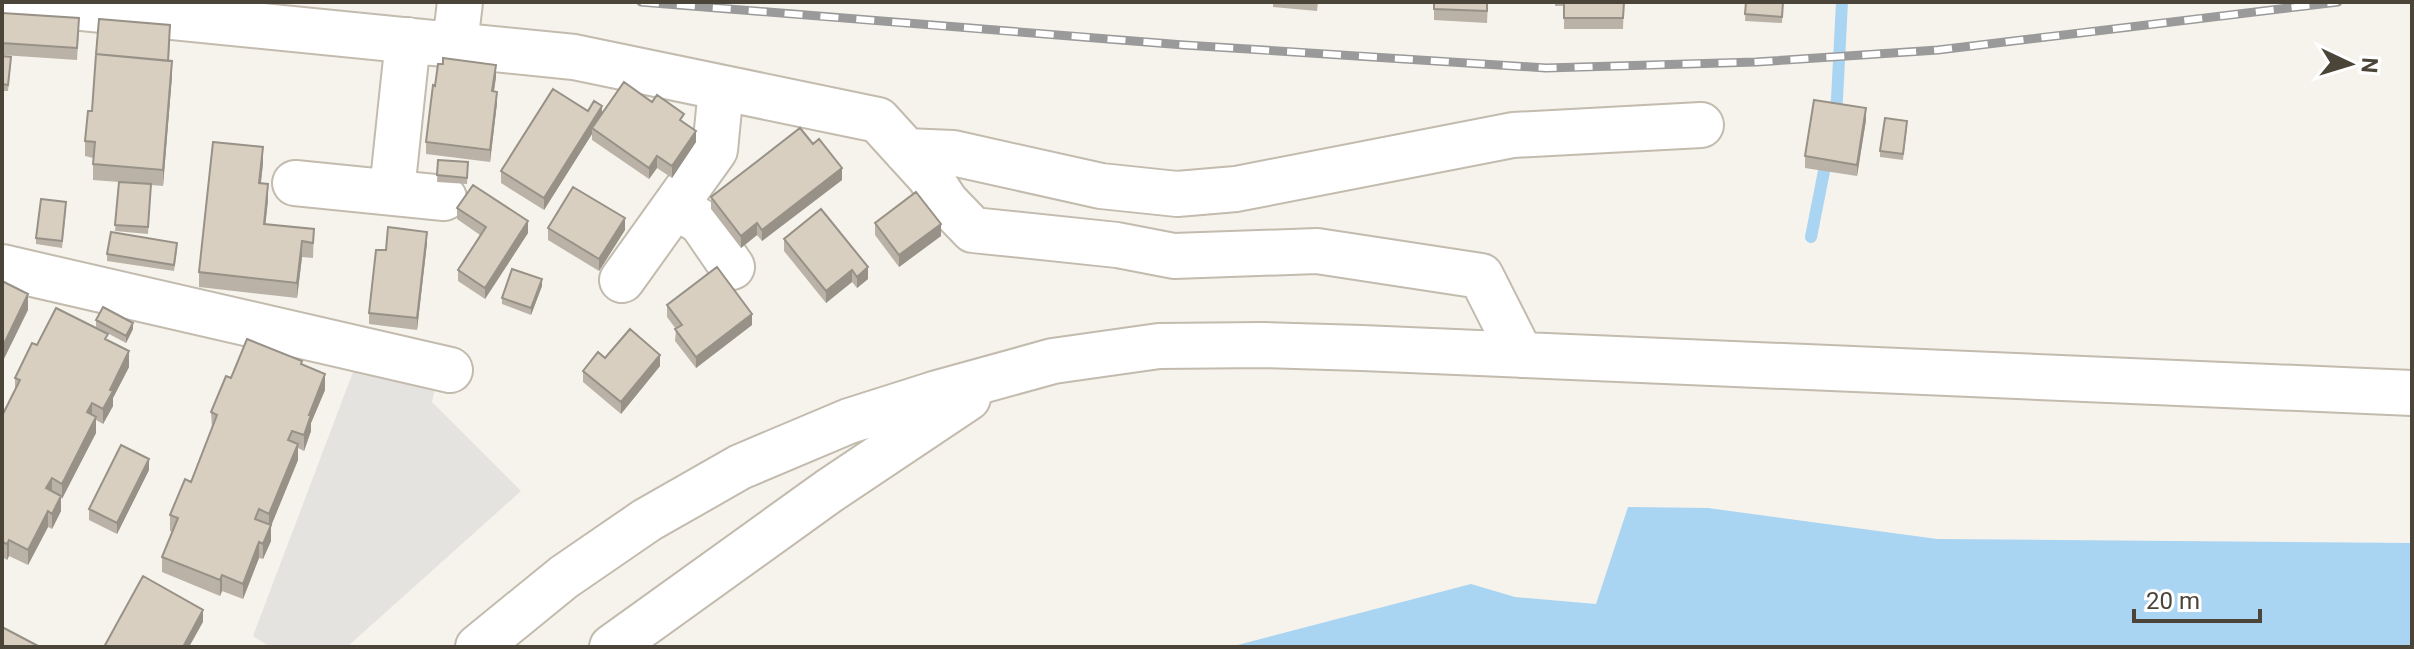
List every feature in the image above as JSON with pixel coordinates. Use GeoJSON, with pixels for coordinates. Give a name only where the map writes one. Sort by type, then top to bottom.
{"type":"FeatureCollection","features":[{"type":"Feature","properties":{"kind":"street"},"geometry":{"type":"LineString","coordinates":[[22,2],[408,40],[458,23],[574,57],[878,120],[973,230],[1117,245],[1174,256],[1317,251],[1481,276],[1521,355]]}},
{"type":"Feature","properties":{"kind":"street"},"geometry":{"type":"LineString","coordinates":[[392,191],[408,40]]}},
{"type":"Feature","properties":{"kind":"street"},"geometry":{"type":"LineString","coordinates":[[622,280],[715,150],[721,89]]}},
{"type":"Feature","properties":{"kind":"street"},"geometry":{"type":"LineString","coordinates":[[906,151],[953,153],[1101,186],[1177,194],[1236,189],[1513,135],[1701,125]]}},
{"type":"Feature","properties":{"kind":"street"},"geometry":{"type":"LineString","coordinates":[[295,183],[444,198]]}},
{"type":"Feature","properties":{"kind":"street"},"geometry":{"type":"LineString","coordinates":[[675,206],[701,222],[732,267]]}},
{"type":"Feature","properties":{"kind":"street"},"geometry":{"type":"LineString","coordinates":[[2,267],[450,370]]}},
{"type":"Feature","properties":{"kind":"street"},"geometry":{"type":"LineString","coordinates":[[478,647],[564,577],[647,520],[740,467],[849,421],[1003,374],[1053,361],[1159,346],[1263,345],[2412,393]]}},
{"type":"Feature","properties":{"kind":"street"},"geometry":{"type":"LineString","coordinates":[[612,647],[829,491],[1003,374]]}},
{"type":"Feature","properties":{"kind":"shaded area"},"geometry":{"type":"Polygon","coordinates":[[[356,364],[436,385],[432,402],[521,491],[347,647],[270,647],[253,636],[356,364]]]}},
{"type":"Feature","properties":{"kind":"water"},"geometry":{"type":"Polygon","coordinates":[[[1628,507],[1708,508],[1937,539],[2412,543],[2412,647],[1230,647],[1471,584],[1515,597],[1596,604],[1628,507]]]}},
{"type":"Feature","properties":{"kind":"building"},"geometry":{"type":"Polygon","coordinates":[[[1434,2],[1487,2],[1487,11],[1434,9],[1434,2]]]}},
{"type":"Feature","properties":{"kind":"building"},"geometry":{"type":"Polygon","coordinates":[[[1564,2],[1624,2],[1623,18],[1564,18],[1564,2]]]}},
{"type":"Feature","properties":{"kind":"building"},"geometry":{"type":"Polygon","coordinates":[[[1746,2],[1783,2],[1782,17],[1745,14],[1746,2]]]}},
{"type":"Feature","properties":{"kind":"building"},"geometry":{"type":"Polygon","coordinates":[[[2,13],[79,18],[77,48],[2,43],[2,13]]]}},
{"type":"Feature","properties":{"kind":"building"},"geometry":{"type":"Polygon","coordinates":[[[99,19],[170,25],[168,61],[96,54],[99,19]]]}},
{"type":"Feature","properties":{"kind":"building"},"geometry":{"type":"Polygon","coordinates":[[[96,54],[172,61],[163,170],[93,164],[95,142],[85,141],[88,111],[92,111],[96,54]]]}},
{"type":"Feature","properties":{"kind":"building"},"geometry":{"type":"Polygon","coordinates":[[[2,56],[11,57],[8,85],[2,84],[2,56]]]}},
{"type":"Feature","properties":{"kind":"building"},"geometry":{"type":"Polygon","coordinates":[[[443,58],[496,65],[492,91],[497,92],[490,150],[426,142],[433,85],[438,64],[443,64],[443,58]]]}},
{"type":"Feature","properties":{"kind":"building"},"geometry":{"type":"Polygon","coordinates":[[[624,82],[652,102],[657,95],[684,114],[680,120],[696,131],[672,166],[657,156],[649,168],[592,128],[624,82]]]}},
{"type":"Feature","properties":{"kind":"building"},"geometry":{"type":"Polygon","coordinates":[[[553,89],[588,111],[594,101],[602,106],[544,198],[501,171],[553,89]]]}},
{"type":"Feature","properties":{"kind":"building"},"geometry":{"type":"Polygon","coordinates":[[[1814,100],[1866,108],[1857,165],[1805,156],[1814,100]]]}},
{"type":"Feature","properties":{"kind":"building"},"geometry":{"type":"Polygon","coordinates":[[[1885,118],[1907,121],[1903,154],[1880,151],[1885,118]]]}},
{"type":"Feature","properties":{"kind":"building"},"geometry":{"type":"Polygon","coordinates":[[[800,128],[813,144],[819,139],[842,168],[762,230],[757,223],[741,236],[711,197],[800,128]]]}},
{"type":"Feature","properties":{"kind":"building"},"geometry":{"type":"Polygon","coordinates":[[[213,142],[263,147],[259,183],[268,184],[264,224],[314,229],[313,243],[302,241],[297,283],[199,272],[213,142]]]}},
{"type":"Feature","properties":{"kind":"building"},"geometry":{"type":"Polygon","coordinates":[[[438,160],[468,162],[467,178],[437,175],[438,160]]]}},
{"type":"Feature","properties":{"kind":"building"},"geometry":{"type":"Polygon","coordinates":[[[119,182],[151,184],[148,227],[115,225],[119,182]]]}},
{"type":"Feature","properties":{"kind":"building"},"geometry":{"type":"Polygon","coordinates":[[[473,185],[528,221],[485,288],[458,270],[486,227],[457,208],[473,185]]]}},
{"type":"Feature","properties":{"kind":"building"},"geometry":{"type":"Polygon","coordinates":[[[573,187],[625,218],[599,259],[548,228],[573,187]]]}},
{"type":"Feature","properties":{"kind":"building"},"geometry":{"type":"Polygon","coordinates":[[[916,192],[941,224],[899,255],[875,223],[916,192]]]}},
{"type":"Feature","properties":{"kind":"building"},"geometry":{"type":"Polygon","coordinates":[[[41,199],[66,202],[62,241],[36,238],[41,199]]]}},
{"type":"Feature","properties":{"kind":"building"},"geometry":{"type":"Polygon","coordinates":[[[821,209],[868,267],[857,277],[852,270],[826,291],[784,239],[821,209]]]}},
{"type":"Feature","properties":{"kind":"building"},"geometry":{"type":"Polygon","coordinates":[[[388,227],[427,232],[417,318],[369,313],[376,250],[386,250],[388,227]]]}},
{"type":"Feature","properties":{"kind":"building"},"geometry":{"type":"Polygon","coordinates":[[[111,232],[177,243],[174,265],[107,254],[111,232]]]}},
{"type":"Feature","properties":{"kind":"building"},"geometry":{"type":"Polygon","coordinates":[[[717,267],[752,314],[696,357],[675,329],[682,325],[667,305],[717,267]]]}},
{"type":"Feature","properties":{"kind":"building"},"geometry":{"type":"Polygon","coordinates":[[[512,269],[542,279],[531,308],[502,298],[512,269]]]}},
{"type":"Feature","properties":{"kind":"building"},"geometry":{"type":"Polygon","coordinates":[[[2,281],[28,294],[2,348],[2,281]]]}},
{"type":"Feature","properties":{"kind":"building"},"geometry":{"type":"Polygon","coordinates":[[[103,307],[133,323],[126,336],[96,320],[103,307]]]}},
{"type":"Feature","properties":{"kind":"building"},"geometry":{"type":"Polygon","coordinates":[[[56,308],[108,334],[105,339],[129,351],[103,409],[92,403],[87,412],[96,417],[62,484],[52,478],[46,488],[61,496],[52,514],[48,511],[28,550],[9,540],[7,544],[2,542],[2,416],[20,380],[15,378],[32,343],[37,345],[56,308]]]}},
{"type":"Feature","properties":{"kind":"building"},"geometry":{"type":"Polygon","coordinates":[[[630,329],[660,355],[621,402],[583,371],[598,352],[605,358],[630,329]]]}},
{"type":"Feature","properties":{"kind":"building"},"geometry":{"type":"Polygon","coordinates":[[[247,339],[302,361],[301,364],[325,374],[304,435],[292,431],[288,440],[298,444],[269,514],[259,509],[255,519],[271,525],[263,544],[259,542],[243,584],[222,575],[220,580],[162,557],[178,518],[170,515],[185,479],[191,482],[217,415],[211,412],[226,376],[231,378],[247,339]]]}},
{"type":"Feature","properties":{"kind":"building"},"geometry":{"type":"Polygon","coordinates":[[[121,445],[149,459],[117,523],[89,509],[121,445]]]}},
{"type":"Feature","properties":{"kind":"building"},"geometry":{"type":"Polygon","coordinates":[[[143,576],[203,610],[183,647],[104,647],[143,576]]]}},
{"type":"Feature","properties":{"kind":"building"},"geometry":{"type":"Polygon","coordinates":[[[2,627],[40,647],[2,647],[2,627]]]}},
{"type":"Feature","properties":{"kind":"waterway"},"geometry":{"type":"LineString","coordinates":[[1834,118],[1842,2]]}},
{"type":"Feature","properties":{"kind":"waterway"},"geometry":{"type":"LineString","coordinates":[[1811,237],[1827,156]]}},
{"type":"Feature","properties":{"kind":"railway"},"geometry":{"type":"LineString","coordinates":[[641,2],[1184,45],[1546,68],[1756,62],[1938,50],[2338,2]]}}]}
